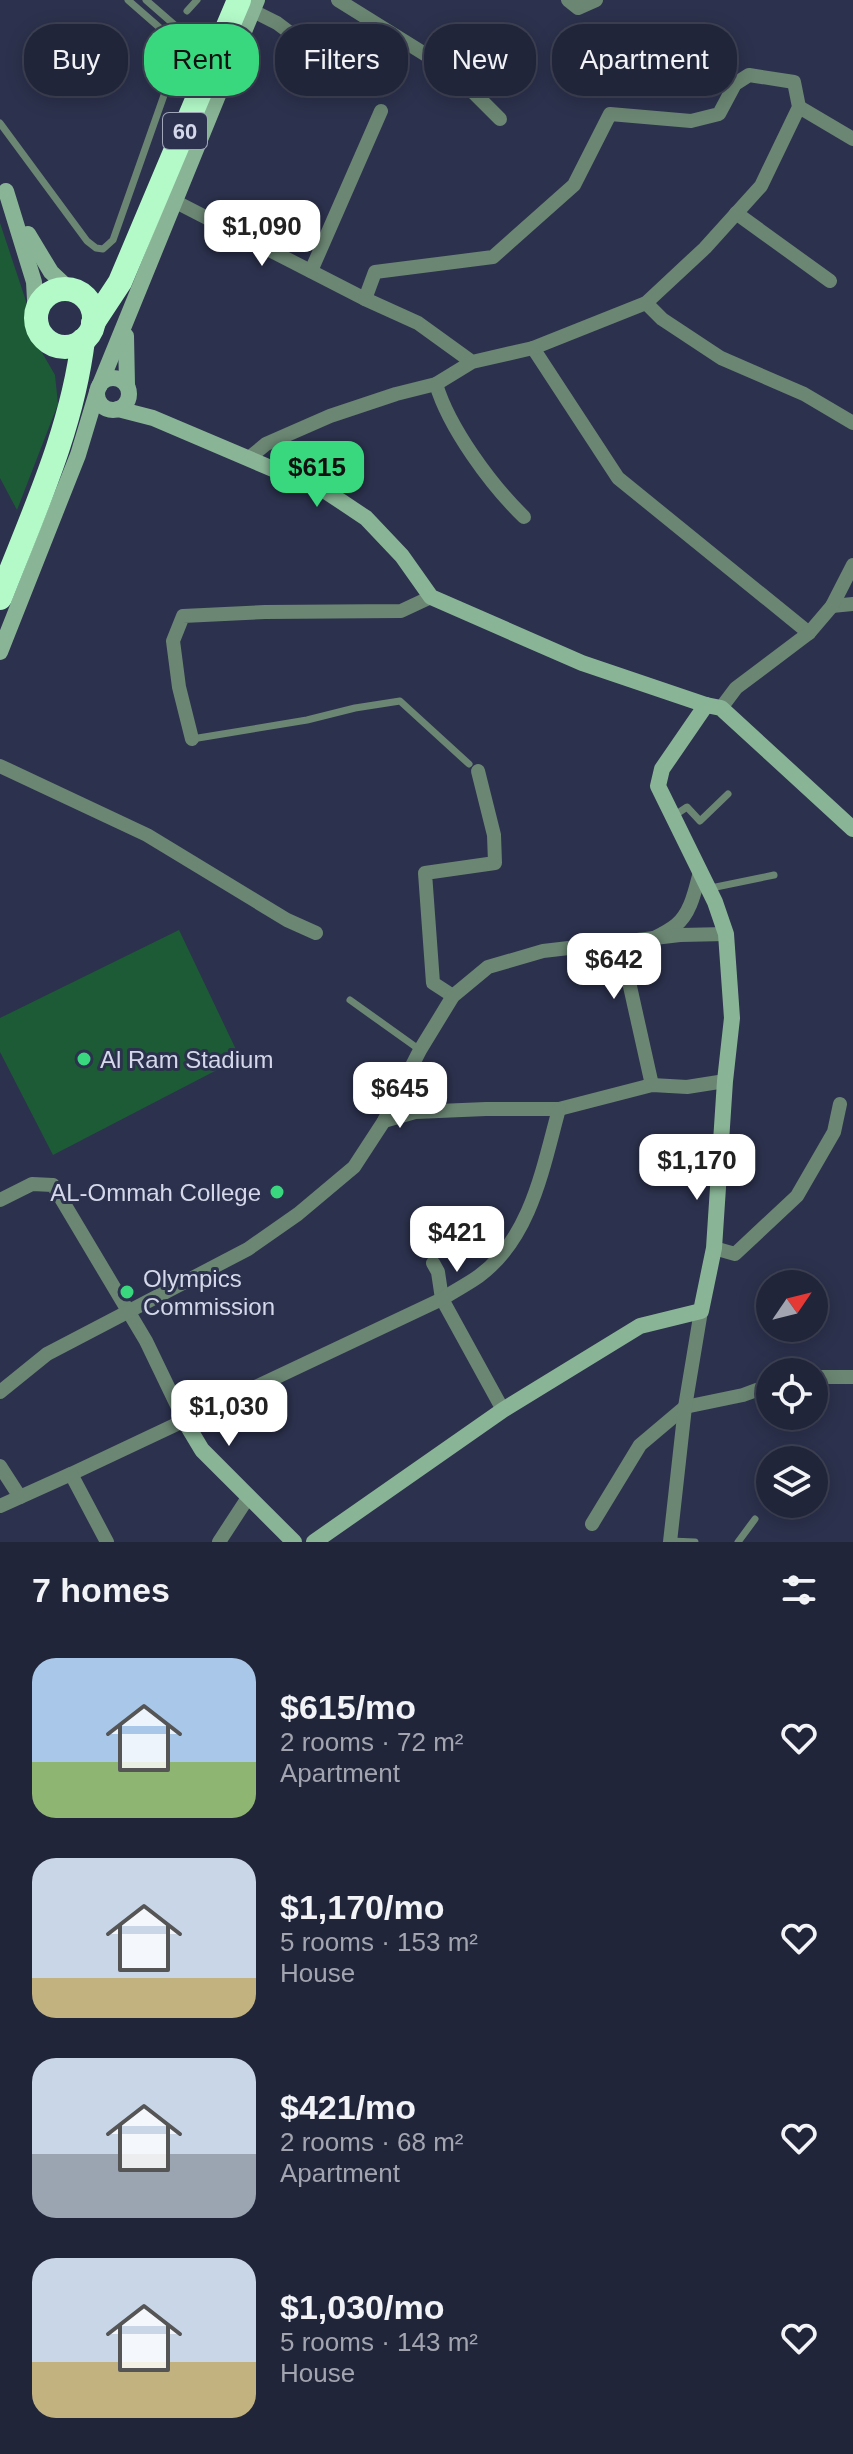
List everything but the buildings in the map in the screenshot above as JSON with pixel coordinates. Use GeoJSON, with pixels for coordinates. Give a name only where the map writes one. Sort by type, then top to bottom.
{"type":"FeatureCollection","features":[{"type":"Feature","properties":{"kind":"highway","name":"60"},"geometry":{"type":"LineString","coordinates":[[238,24],[250,4]]}},
{"type":"Feature","properties":{"kind":"highway","name":"60"},"geometry":{"type":"LineString","coordinates":[[0,598],[67,421],[88,331],[120,282],[200,96]]}},
{"type":"Feature","properties":{"kind":"highway","name":"60"},"geometry":{"type":"LineString","coordinates":[[67,421],[68,386],[64,370],[49,342],[38,330],[37,307],[50,292],[97,287],[128,261]]}},
{"type":"Feature","properties":{"kind":"highway"},"geometry":{"type":"LineString","coordinates":[[49,342],[66,347],[88,331],[90,304],[73,290]]}},
{"type":"Feature","properties":{"kind":"street"},"geometry":{"type":"LineString","coordinates":[[338,0],[452,71],[500,119]]}},
{"type":"Feature","properties":{"kind":"street"},"geometry":{"type":"LineString","coordinates":[[568,0],[578,8],[596,0]]}},
{"type":"Feature","properties":{"kind":"street"},"geometry":{"type":"LineString","coordinates":[[0,652],[78,455],[98,389],[176,202],[250,4],[278,24]]}},
{"type":"Feature","properties":{"kind":"street"},"geometry":{"type":"LineString","coordinates":[[249,458],[266,444],[330,416],[436,384],[472,362],[533,348],[646,303],[705,248],[761,186],[799,107],[794,82],[749,75],[735,84],[719,114],[691,121],[610,114],[574,185],[493,257],[375,272],[365,299]]}},
{"type":"Feature","properties":{"kind":"street"},"geometry":{"type":"LineString","coordinates":[[799,107],[853,139]]}},
{"type":"Feature","properties":{"kind":"street"},"geometry":{"type":"LineString","coordinates":[[311,271],[381,111]]}},
{"type":"Feature","properties":{"kind":"street"},"geometry":{"type":"LineString","coordinates":[[3,186],[42,260],[73,290]]}},
{"type":"Feature","properties":{"kind":"street"},"geometry":{"type":"LineString","coordinates":[[3,186],[34,282],[36,317]]}},
{"type":"Feature","properties":{"kind":"street"},"geometry":{"type":"LineString","coordinates":[[176,202],[418,323],[472,362]]}},
{"type":"Feature","properties":{"kind":"street"},"geometry":{"type":"LineString","coordinates":[[736,213],[830,281]]}},
{"type":"Feature","properties":{"kind":"street"},"geometry":{"type":"LineString","coordinates":[[646,303],[662,319],[721,358],[804,394],[853,423]]}},
{"type":"Feature","properties":{"kind":"street"},"geometry":{"type":"LineString","coordinates":[[78,455],[94,430],[126,403],[125,352],[130,315]]}},
{"type":"Feature","properties":{"kind":"street"},"geometry":{"type":"LineString","coordinates":[[533,348],[618,478],[809,633]]}},
{"type":"Feature","properties":{"kind":"street"},"geometry":{"type":"LineString","coordinates":[[98,389],[111,378],[121,380],[156,414],[195,437]]}},
{"type":"Feature","properties":{"kind":"street"},"geometry":{"type":"LineString","coordinates":[[436,384],[442,405],[463,438],[501,495],[524,517]]}},
{"type":"Feature","properties":{"kind":"street"},"geometry":{"type":"LineString","coordinates":[[98,389],[103,406],[153,418],[327,492],[366,518],[402,556],[431,597],[582,663],[714,706],[853,829]]}},
{"type":"Feature","properties":{"kind":"street"},"geometry":{"type":"LineString","coordinates":[[670,1541],[685,1407],[714,1248],[732,1018],[726,934],[709,889],[658,786],[662,769],[714,706],[809,633],[832,606],[853,565]]}},
{"type":"Feature","properties":{"kind":"street"},"geometry":{"type":"LineString","coordinates":[[192,739],[179,687],[173,641],[183,616],[401,611],[431,597]]}},
{"type":"Feature","properties":{"kind":"street"},"geometry":{"type":"LineString","coordinates":[[832,606],[853,604]]}},
{"type":"Feature","properties":{"kind":"street"},"geometry":{"type":"LineString","coordinates":[[0,766],[147,835],[287,920],[316,933]]}},
{"type":"Feature","properties":{"kind":"street"},"geometry":{"type":"LineString","coordinates":[[453,996],[433,983],[425,873],[495,863],[494,835],[474,767]]}},
{"type":"Feature","properties":{"kind":"street"},"geometry":{"type":"LineString","coordinates":[[652,1085],[625,964],[632,952],[650,938],[677,924],[690,905],[700,872]]}},
{"type":"Feature","properties":{"kind":"street"},"geometry":{"type":"LineString","coordinates":[[0,1392],[47,1354],[248,1249],[298,1214],[354,1167],[384,1121],[420,1050],[453,996],[488,967],[543,951],[650,938],[726,934]]}},
{"type":"Feature","properties":{"kind":"street"},"geometry":{"type":"LineString","coordinates":[[384,1121],[415,1112],[559,1109],[652,1085],[687,1087],[725,1081]]}},
{"type":"Feature","properties":{"kind":"street"},"geometry":{"type":"LineString","coordinates":[[714,1248],[735,1254],[797,1196],[834,1132],[840,1104]]}},
{"type":"Feature","properties":{"kind":"street"},"geometry":{"type":"LineString","coordinates":[[0,1506],[442,1299],[481,1275],[510,1244],[536,1194],[559,1109]]}},
{"type":"Feature","properties":{"kind":"street"},"geometry":{"type":"LineString","coordinates":[[0,1200],[32,1184],[53,1185],[146,1341],[202,1450],[294,1542]]}},
{"type":"Feature","properties":{"kind":"street"},"geometry":{"type":"LineString","coordinates":[[433,1263],[438,1272],[442,1299],[503,1410]]}},
{"type":"Feature","properties":{"kind":"street"},"geometry":{"type":"LineString","coordinates":[[314,1542],[503,1410],[640,1326],[701,1311]]}},
{"type":"Feature","properties":{"kind":"street"},"geometry":{"type":"LineString","coordinates":[[828,1377],[853,1377]]}},
{"type":"Feature","properties":{"kind":"street"},"geometry":{"type":"LineString","coordinates":[[592,1524],[640,1445],[685,1407],[756,1390]]}},
{"type":"Feature","properties":{"kind":"street"},"geometry":{"type":"LineString","coordinates":[[0,1466],[20,1497]]}},
{"type":"Feature","properties":{"kind":"street"},"geometry":{"type":"LineString","coordinates":[[71,1474],[107,1542]]}},
{"type":"Feature","properties":{"kind":"street"},"geometry":{"type":"LineString","coordinates":[[219,1542],[249,1496]]}},
{"type":"Feature","properties":{"kind":"lane"},"geometry":{"type":"LineString","coordinates":[[128,0],[155,24]]}},
{"type":"Feature","properties":{"kind":"lane"},"geometry":{"type":"LineString","coordinates":[[146,0],[174,24]]}},
{"type":"Feature","properties":{"kind":"lane"},"geometry":{"type":"LineString","coordinates":[[187,11],[197,0]]}},
{"type":"Feature","properties":{"kind":"lane"},"geometry":{"type":"LineString","coordinates":[[0,123],[87,241],[96,248],[106,248],[113,240],[164,96]]}},
{"type":"Feature","properties":{"kind":"lane"},"geometry":{"type":"LineString","coordinates":[[192,739],[400,701],[474,767]]}},
{"type":"Feature","properties":{"kind":"lane"},"geometry":{"type":"LineString","coordinates":[[673,817],[687,807],[700,821],[728,794]]}},
{"type":"Feature","properties":{"kind":"lane"},"geometry":{"type":"LineString","coordinates":[[709,889],[774,875]]}},
{"type":"Feature","properties":{"kind":"lane"},"geometry":{"type":"LineString","coordinates":[[350,1000],[420,1050]]}},
{"type":"Feature","properties":{"kind":"lane"},"geometry":{"type":"LineString","coordinates":[[738,1542],[755,1519]]}},
{"type":"Feature","properties":{"kind":"lane"},"geometry":{"type":"LineString","coordinates":[[670,1541],[695,1542]]}},
{"type":"Feature","properties":{"kind":"green space"},"geometry":{"type":"Polygon","coordinates":[[[0,223],[28,307],[33,337],[55,375],[58,404],[17,510],[0,478],[0,223]]]}},
{"type":"Feature","properties":{"kind":"green space"},"geometry":{"type":"Polygon","coordinates":[[[179,930],[240,1058],[53,1155],[0,1052],[0,1018],[179,930]]]}},
{"type":"Feature","properties":{"kind":"place","name":"Al Ram Stadium"},"geometry":{"type":"Point","coordinates":[84,1059]}},
{"type":"Feature","properties":{"kind":"place","name":"AL-Ommah College"},"geometry":{"type":"Point","coordinates":[277,1192]}},
{"type":"Feature","properties":{"kind":"place","name":"Olympics Commission"},"geometry":{"type":"Point","coordinates":[127,1292]}}]}
